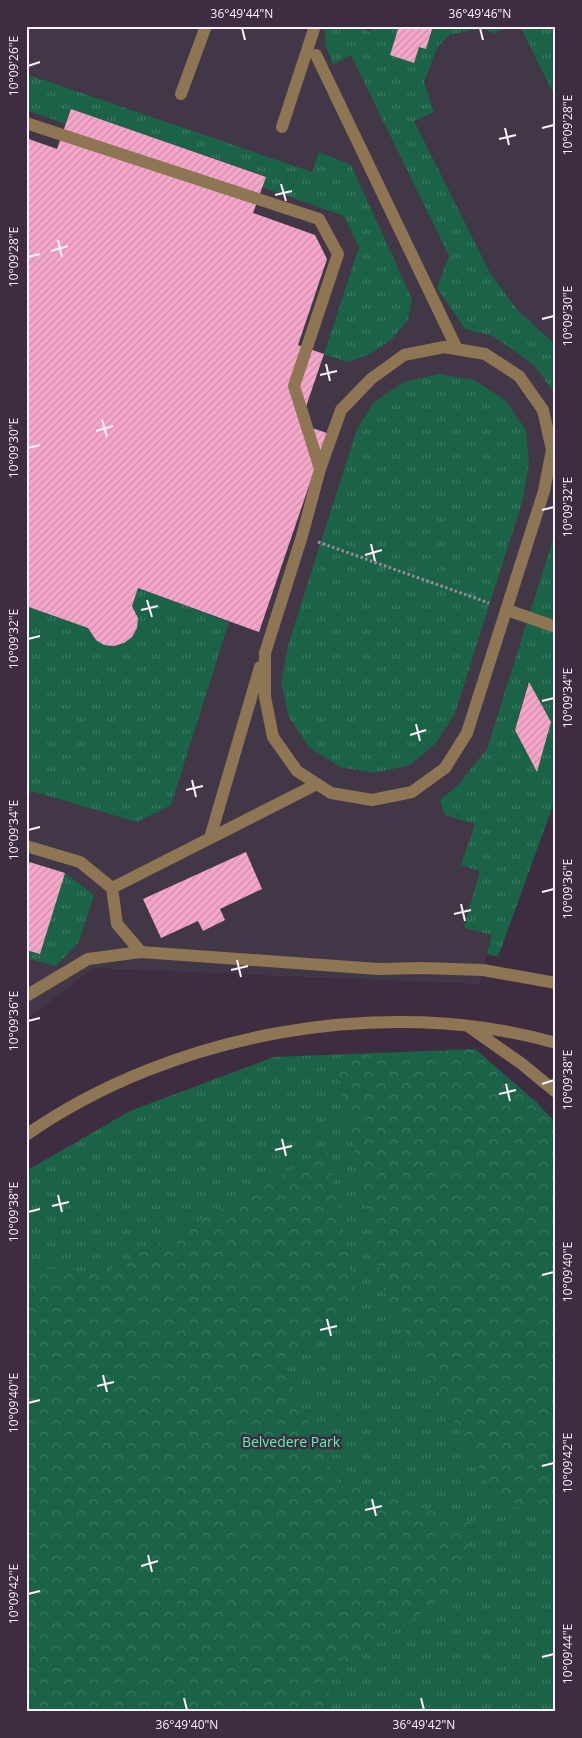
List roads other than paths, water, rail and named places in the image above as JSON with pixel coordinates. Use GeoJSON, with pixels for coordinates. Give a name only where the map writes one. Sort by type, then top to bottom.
{"type":"FeatureCollection","features":[{"type":"Feature","properties":{"kind":"street"},"geometry":{"type":"LineString","coordinates":[[181,94],[206,26]]}},
{"type":"Feature","properties":{"kind":"street"},"geometry":{"type":"LineString","coordinates":[[282,127],[314,26]]}},
{"type":"Feature","properties":{"kind":"street"},"geometry":{"type":"LineString","coordinates":[[316,55],[457,349]]}},
{"type":"Feature","properties":{"kind":"street"},"geometry":{"type":"LineString","coordinates":[[26,124],[319,219],[338,254],[294,386],[320,469]]}},
{"type":"Feature","properties":{"kind":"street"},"geometry":{"type":"LineString","coordinates":[[210,838],[265,652],[302,536],[320,469],[342,410],[370,379],[404,355],[444,347],[484,354],[519,376],[543,410],[552,450],[544,491],[468,733],[445,768],[412,792],[372,800],[331,793],[317,784],[297,771],[273,737],[265,697],[265,652]]}},
{"type":"Feature","properties":{"kind":"street"},"geometry":{"type":"LineString","coordinates":[[507,610],[556,628]]}},
{"type":"Feature","properties":{"kind":"street"},"geometry":{"type":"LineString","coordinates":[[112,888],[317,784]]}},
{"type":"Feature","properties":{"kind":"street"},"geometry":{"type":"LineString","coordinates":[[26,846],[80,862],[112,888],[117,924],[141,952]]}},
{"type":"Feature","properties":{"kind":"street"},"geometry":{"type":"LineString","coordinates":[[26,996],[88,959],[141,952],[378,970],[422,968],[483,970],[556,983]]}},
{"type":"Feature","properties":{"kind":"street"},"geometry":{"type":"LineString","coordinates":[[26,1135],[111,1085],[195,1052],[278,1033],[382,1022],[466,1024],[522,1033],[556,1042]]}},
{"type":"Feature","properties":{"kind":"street"},"geometry":{"type":"LineString","coordinates":[[466,1024],[522,1064],[556,1092]]}},
{"type":"Feature","properties":{"kind":"park label","name":"Belvedere Park"},"geometry":{"type":"Point","coordinates":[291,1441]}}]}
